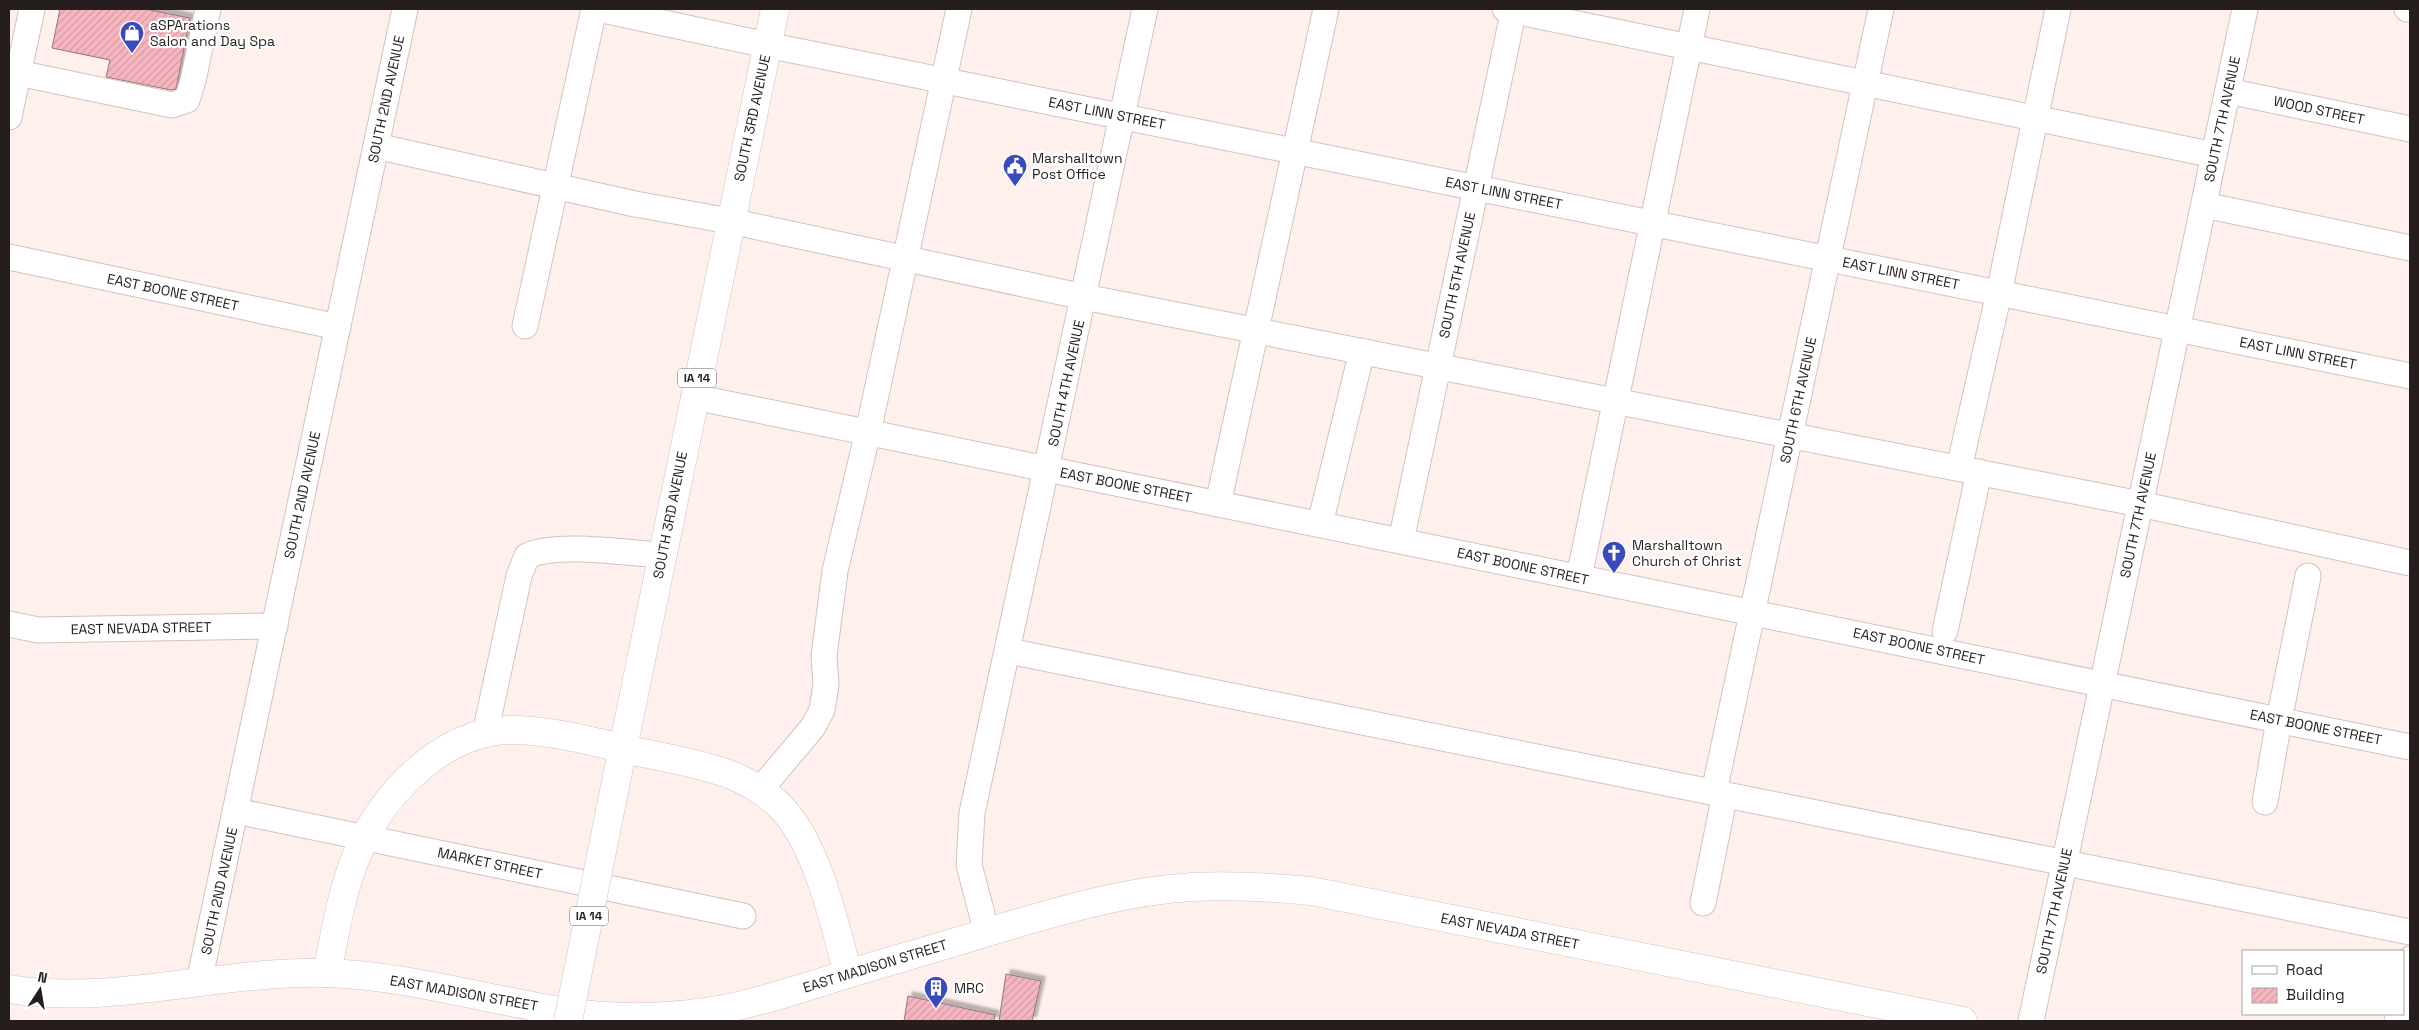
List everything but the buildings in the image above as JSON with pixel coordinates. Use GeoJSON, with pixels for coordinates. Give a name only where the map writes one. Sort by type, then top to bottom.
{"type":"FeatureCollection","features":[{"type":"Feature","properties":{"kind":"main road","name":"SOUTH 3RD AVENUE"},"geometry":{"type":"LineString","coordinates":[[568,1021],[730,221],[775,9]]}},
{"type":"Feature","properties":{"kind":"main road"},"geometry":{"type":"LineString","coordinates":[[327,973],[343,894],[364,837],[383,808],[402,786],[434,756],[456,743],[497,731],[527,730],[623,748],[702,766],[735,776],[760,790],[786,813],[804,839],[816,866],[848,974]]}},
{"type":"Feature","properties":{"kind":"main road","name":"EAST NEVADA STREET"},"geometry":{"type":"LineString","coordinates":[[1055,912],[1125,896],[1188,887],[1250,885],[1311,891],[1963,1021]]}},
{"type":"Feature","properties":{"kind":"main road","name":"EAST MADISON STREET"},"geometry":{"type":"LineString","coordinates":[[9,988],[62,994],[114,991],[251,976],[327,973],[365,976],[410,983],[546,1008],[603,1016],[644,1017],[681,1015],[773,998],[1055,912]]}},
{"type":"Feature","properties":{"kind":"street"},"geometry":{"type":"LineString","coordinates":[[9,117],[32,9]]}},
{"type":"Feature","properties":{"kind":"street"},"geometry":{"type":"LineString","coordinates":[[18,73],[172,106],[187,100],[193,81],[208,9]]}},
{"type":"Feature","properties":{"kind":"street","name":"SOUTH 2ND AVENUE"},"geometry":{"type":"LineString","coordinates":[[199,982],[406,9]]}},
{"type":"Feature","properties":{"kind":"street"},"geometry":{"type":"LineString","coordinates":[[525,326],[594,9]]}},
{"type":"Feature","properties":{"kind":"street","name":"EAST LINN STREET"},"geometry":{"type":"LineString","coordinates":[[598,9],[767,45],[2410,376]]}},
{"type":"Feature","properties":{"kind":"street"},"geometry":{"type":"LineString","coordinates":[[760,790],[813,727],[822,710],[826,685],[824,656],[835,571],[868,432],[959,9]]}},
{"type":"Feature","properties":{"kind":"street","name":"SOUTH 4TH AVENUE"},"geometry":{"type":"LineString","coordinates":[[987,932],[969,865],[972,813],[1048,469],[1145,9]]}},
{"type":"Feature","properties":{"kind":"street"},"geometry":{"type":"LineString","coordinates":[[1218,504],[1326,9]]}},
{"type":"Feature","properties":{"kind":"street"},"geometry":{"type":"LineString","coordinates":[[1511,9],[2214,155]]}},
{"type":"Feature","properties":{"kind":"street","name":"SOUTH 5TH AVENUE"},"geometry":{"type":"LineString","coordinates":[[1401,541],[1476,188],[1511,9]]}},
{"type":"Feature","properties":{"kind":"street"},"geometry":{"type":"LineString","coordinates":[[1579,577],[1697,9]]}},
{"type":"Feature","properties":{"kind":"street","name":"SOUTH 6TH AVENUE"},"geometry":{"type":"LineString","coordinates":[[1703,902],[1751,612],[1829,259],[1881,9]]}},
{"type":"Feature","properties":{"kind":"street"},"geometry":{"type":"LineString","coordinates":[[1945,631],[1969,470],[1999,293],[2058,9]]}},
{"type":"Feature","properties":{"kind":"street","name":"SOUTH 7TH AVENUE"},"geometry":{"type":"LineString","coordinates":[[2031,1021],[2245,9]]}},
{"type":"Feature","properties":{"kind":"street","name":"WOOD STREET"},"geometry":{"type":"LineString","coordinates":[[2228,91],[2410,129]]}},
{"type":"Feature","properties":{"kind":"street"},"geometry":{"type":"LineString","coordinates":[[376,146],[556,186],[730,221],[1084,297],[2140,504],[2410,563]]}},
{"type":"Feature","properties":{"kind":"street"},"geometry":{"type":"LineString","coordinates":[[2204,205],[2410,248]]}},
{"type":"Feature","properties":{"kind":"street","name":"EAST BOONE STREET"},"geometry":{"type":"LineString","coordinates":[[9,257],[338,327]]}},
{"type":"Feature","properties":{"kind":"street"},"geometry":{"type":"LineString","coordinates":[[1320,524],[1362,351]]}},
{"type":"Feature","properties":{"kind":"street","name":"EAST BOONE STREET"},"geometry":{"type":"LineString","coordinates":[[694,397],[2410,746]]}},
{"type":"Feature","properties":{"kind":"street"},"geometry":{"type":"LineString","coordinates":[[485,734],[520,576],[527,556],[539,550],[662,555]]}},
{"type":"Feature","properties":{"kind":"street"},"geometry":{"type":"LineString","coordinates":[[2265,802],[2278,720],[2308,576]]}},
{"type":"Feature","properties":{"kind":"street","name":"EAST NEVADA STREET"},"geometry":{"type":"LineString","coordinates":[[9,624],[38,630],[275,626]]}},
{"type":"Feature","properties":{"kind":"street"},"geometry":{"type":"LineString","coordinates":[[1008,650],[2410,932]]}},
{"type":"Feature","properties":{"kind":"street","name":"MARKET STREET"},"geometry":{"type":"LineString","coordinates":[[236,811],[744,916]]}},
{"type":"Feature","properties":{"kind":"street"},"geometry":{"type":"LineString","coordinates":[[2404,990],[2410,959]]}},
{"type":"Feature","properties":{"kind":"place","name":"aSPArations Salon and Day Spa"},"geometry":{"type":"Point","coordinates":[132,54]}},
{"type":"Feature","properties":{"kind":"place","name":"Marshalltown Post Office"},"geometry":{"type":"Point","coordinates":[1015,187]}},
{"type":"Feature","properties":{"kind":"place","name":"Marshalltown Church of Christ"},"geometry":{"type":"Point","coordinates":[1614,574]}},
{"type":"Feature","properties":{"kind":"place","name":"MRC"},"geometry":{"type":"Point","coordinates":[936,1009]}}]}
